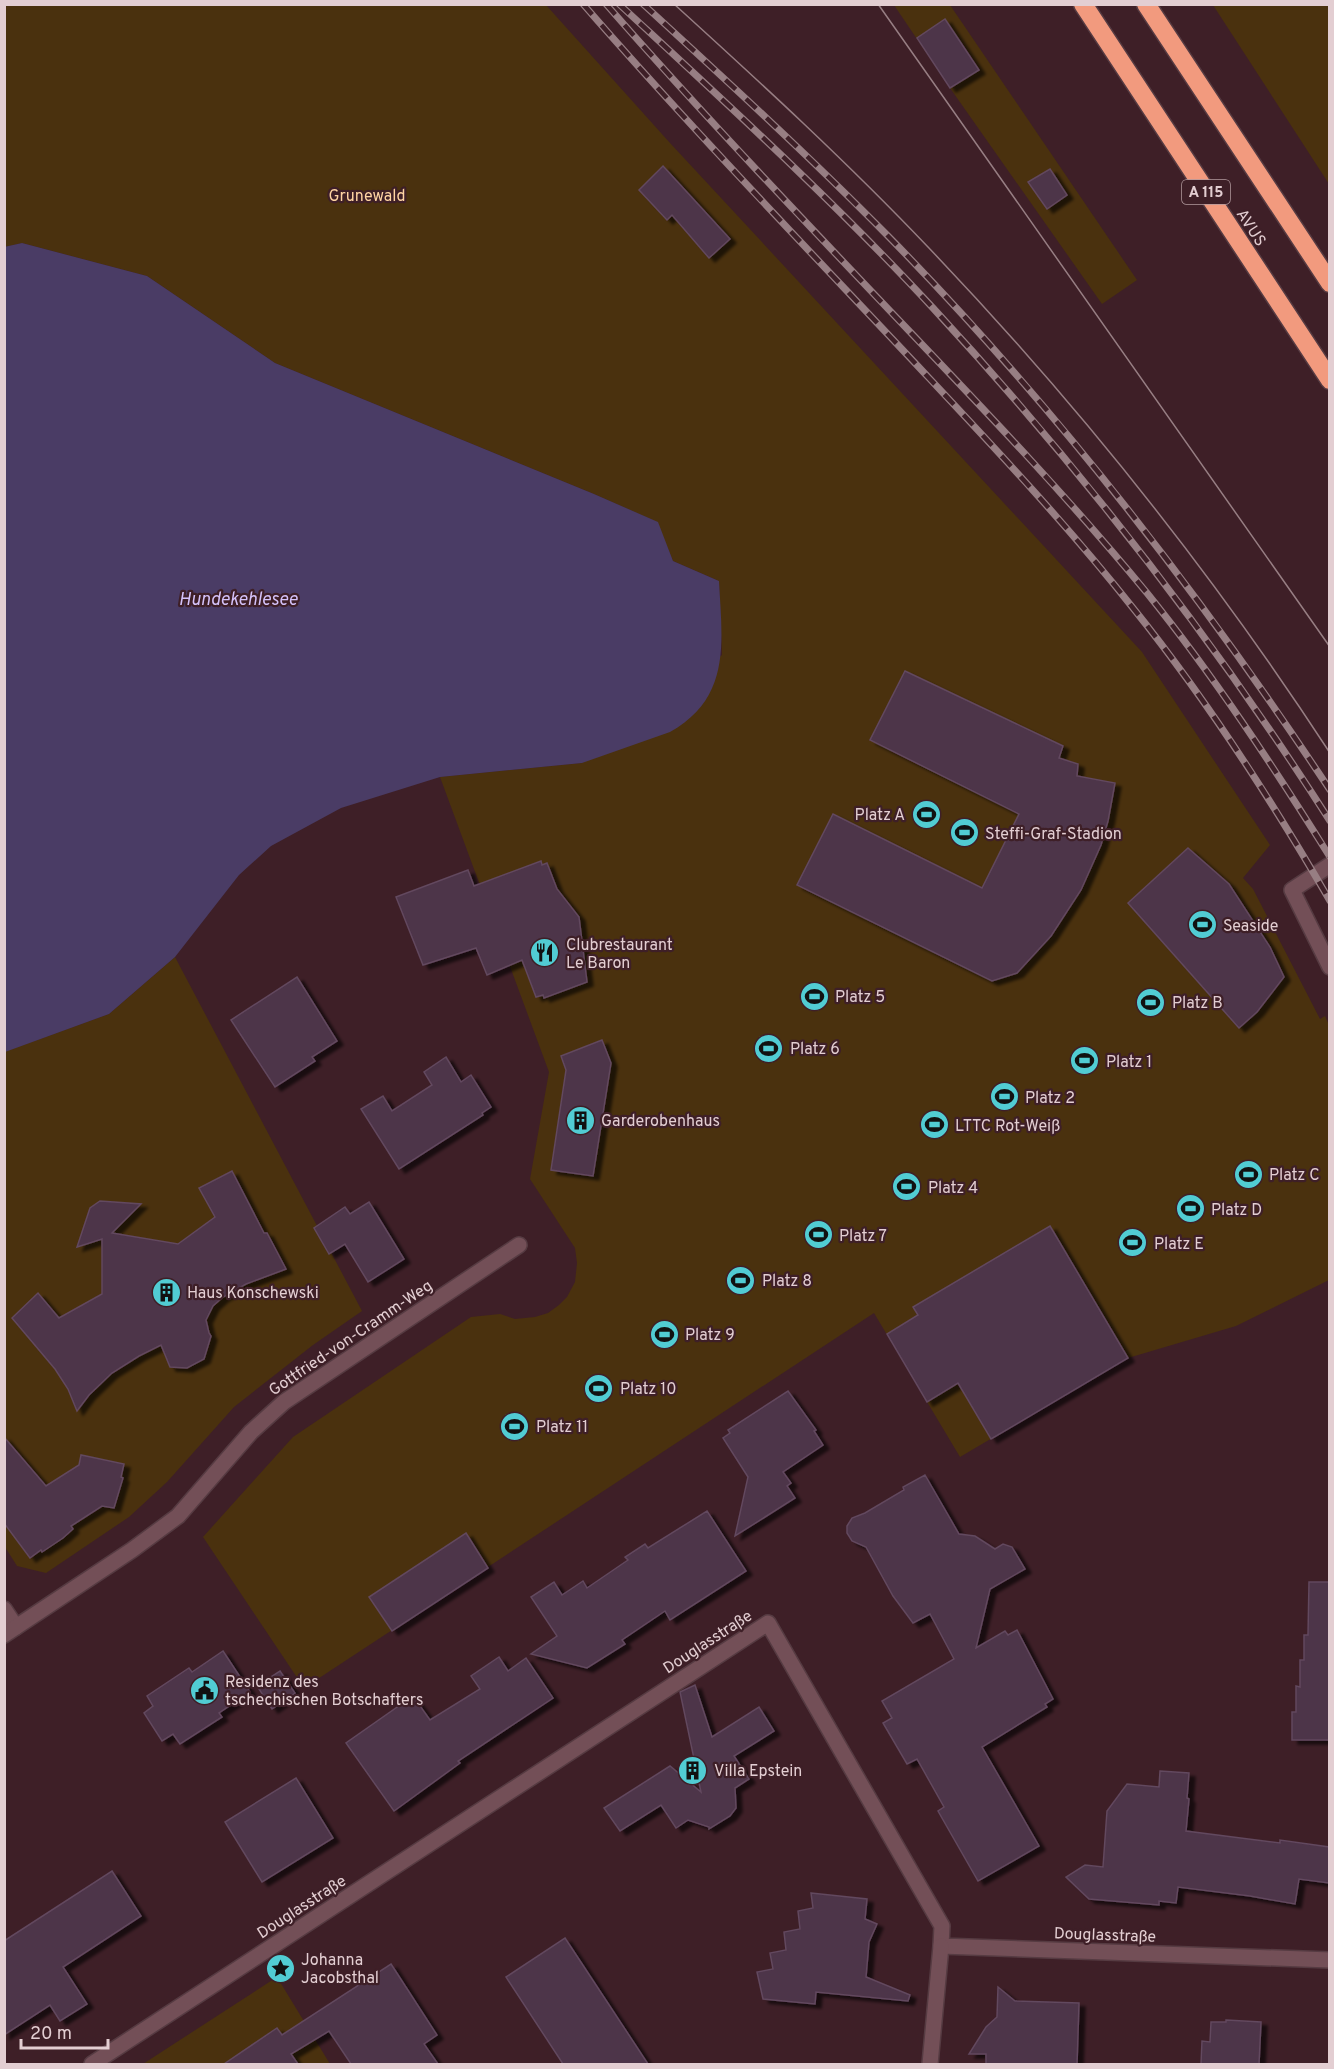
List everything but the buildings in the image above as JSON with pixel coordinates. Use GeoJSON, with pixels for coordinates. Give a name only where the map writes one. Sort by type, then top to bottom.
{"type":"FeatureCollection","features":[{"type":"Feature","properties":{"kind":"highway","name":"AVUS"},"geometry":{"type":"LineString","coordinates":[[1083,4],[1329,380]]}},
{"type":"Feature","properties":{"kind":"highway","name":"AVUS"},"geometry":{"type":"LineString","coordinates":[[1146,4],[1329,283]]}},
{"type":"Feature","properties":{"kind":"street"},"geometry":{"type":"LineString","coordinates":[[1329,865],[1292,890],[1329,967]]}},
{"type":"Feature","properties":{"kind":"street","name":"Gottfried-von-Cramm-Weg"},"geometry":{"type":"LineString","coordinates":[[10,1631],[132,1550],[178,1516],[251,1432],[284,1402],[519,1245]]}},
{"type":"Feature","properties":{"kind":"street"},"geometry":{"type":"LineString","coordinates":[[4,1609],[10,1631]]}},
{"type":"Feature","properties":{"kind":"street","name":"Douglasstraße"},"geometry":{"type":"LineString","coordinates":[[92,2064],[768,1623],[942,1926],[941,1946],[1329,1960]]}},
{"type":"Feature","properties":{"kind":"street"},"geometry":{"type":"LineString","coordinates":[[930,2064],[941,1946]]}},
{"type":"Feature","properties":{"kind":"green space","name":"LTTC Rot-Weiß"},"geometry":{"type":"Polygon","coordinates":[[[5,5],[546,5],[670,143],[1142,652],[1270,845],[1243,878],[1253,889],[1320,1019],[1325,1016],[1329,1025],[1329,1280],[1236,1326],[1128,1358],[960,1457],[874,1313],[304,1688],[203,1537],[293,1437],[471,1317],[500,1314],[515,1319],[548,1313],[567,1297],[575,1282],[577,1263],[575,1248],[530,1179],[549,1072],[440,777],[582,763],[722,655],[719,581],[673,561],[657,522],[275,363],[147,276],[22,243],[5,247],[5,5]]]}},
{"type":"Feature","properties":{"kind":"green space"},"geometry":{"type":"Polygon","coordinates":[[[894,5],[950,5],[1137,280],[1102,304],[894,5]]]}},
{"type":"Feature","properties":{"kind":"green space"},"geometry":{"type":"Polygon","coordinates":[[[1213,5],[1329,5],[1329,184],[1213,5]]]}},
{"type":"Feature","properties":{"kind":"green space"},"geometry":{"type":"Polygon","coordinates":[[[175,957],[362,1311],[313,1345],[234,1407],[167,1482],[129,1517],[46,1573],[17,1566],[5,1547],[4,1052],[109,1014],[175,957]]]}},
{"type":"Feature","properties":{"kind":"green space"},"geometry":{"type":"Polygon","coordinates":[[[277,1977],[330,2064],[143,2064],[277,1977]]]}},
{"type":"Feature","properties":{"kind":"water","name":"Hundekehlesee"},"geometry":{"type":"Polygon","coordinates":[[[22,243],[147,276],[275,363],[658,522],[673,561],[719,581],[721,646],[719,666],[714,685],[704,702],[690,718],[670,732],[582,763],[440,777],[341,808],[271,846],[239,875],[175,957],[109,1014],[5,1052],[4,247],[22,243]]]}},
{"type":"Feature","properties":{"kind":"tram line"},"geometry":{"type":"LineString","coordinates":[[674,4],[866,184],[928,247],[1037,366],[1090,428],[1190,554],[1330,753]]}},
{"type":"Feature","properties":{"kind":"tram line"},"geometry":{"type":"LineString","coordinates":[[878,4],[1330,647]]}},
{"type":"Feature","properties":{"kind":"railway"},"geometry":{"type":"LineString","coordinates":[[583,4],[705,140],[1054,513],[1107,576],[1187,678],[1212,714],[1285,825],[1330,901]]}},
{"type":"Feature","properties":{"kind":"railway"},"geometry":{"type":"LineString","coordinates":[[606,4],[758,171],[973,398],[1119,560],[1172,624],[1219,689],[1265,755],[1330,857]]}},
{"type":"Feature","properties":{"kind":"railway"},"geometry":{"type":"LineString","coordinates":[[619,4],[857,229],[933,308],[1041,430],[1192,620],[1330,821]]}},
{"type":"Feature","properties":{"kind":"railway"},"geometry":{"type":"LineString","coordinates":[[643,4],[767,118],[858,206],[1009,366],[1122,502],[1176,572],[1280,716],[1330,790]]}},
{"type":"Feature","properties":{"kind":"place","name":"Platz A"},"geometry":{"type":"Point","coordinates":[926,814]}},
{"type":"Feature","properties":{"kind":"place","name":"Steffi-Graf-Stadion"},"geometry":{"type":"Point","coordinates":[964,833]}},
{"type":"Feature","properties":{"kind":"place","name":"Seaside"},"geometry":{"type":"Point","coordinates":[1202,925]}},
{"type":"Feature","properties":{"kind":"place","name":"Clubrestaurant Le Baron"},"geometry":{"type":"Point","coordinates":[545,953]}},
{"type":"Feature","properties":{"kind":"place","name":"Platz 5"},"geometry":{"type":"Point","coordinates":[814,996]}},
{"type":"Feature","properties":{"kind":"place","name":"Platz B"},"geometry":{"type":"Point","coordinates":[1151,1002]}},
{"type":"Feature","properties":{"kind":"place","name":"Platz 6"},"geometry":{"type":"Point","coordinates":[769,1048]}},
{"type":"Feature","properties":{"kind":"place","name":"Platz 1"},"geometry":{"type":"Point","coordinates":[1085,1061]}},
{"type":"Feature","properties":{"kind":"place","name":"Platz 2"},"geometry":{"type":"Point","coordinates":[1004,1097]}},
{"type":"Feature","properties":{"kind":"place","name":"Garderobenhaus"},"geometry":{"type":"Point","coordinates":[580,1120]}},
{"type":"Feature","properties":{"kind":"place","name":"LTTC Rot-Weiß"},"geometry":{"type":"Point","coordinates":[934,1125]}},
{"type":"Feature","properties":{"kind":"place","name":"Platz C"},"geometry":{"type":"Point","coordinates":[1248,1174]}},
{"type":"Feature","properties":{"kind":"place","name":"Platz 4"},"geometry":{"type":"Point","coordinates":[907,1187]}},
{"type":"Feature","properties":{"kind":"place","name":"Platz D"},"geometry":{"type":"Point","coordinates":[1190,1209]}},
{"type":"Feature","properties":{"kind":"place","name":"Platz 7"},"geometry":{"type":"Point","coordinates":[818,1235]}},
{"type":"Feature","properties":{"kind":"place","name":"Platz E"},"geometry":{"type":"Point","coordinates":[1133,1243]}},
{"type":"Feature","properties":{"kind":"place","name":"Platz 8"},"geometry":{"type":"Point","coordinates":[741,1280]}},
{"type":"Feature","properties":{"kind":"place","name":"Haus Konschewski"},"geometry":{"type":"Point","coordinates":[166,1292]}},
{"type":"Feature","properties":{"kind":"place","name":"Platz 9"},"geometry":{"type":"Point","coordinates":[664,1334]}},
{"type":"Feature","properties":{"kind":"place","name":"Platz 10"},"geometry":{"type":"Point","coordinates":[599,1388]}},
{"type":"Feature","properties":{"kind":"place","name":"Platz 11"},"geometry":{"type":"Point","coordinates":[515,1426]}},
{"type":"Feature","properties":{"kind":"place","name":"Residenz des tschechischen Botschafters"},"geometry":{"type":"Point","coordinates":[204,1690]}},
{"type":"Feature","properties":{"kind":"place","name":"Villa Epstein"},"geometry":{"type":"Point","coordinates":[693,1770]}},
{"type":"Feature","properties":{"kind":"place","name":"Johanna Jacobsthal"},"geometry":{"type":"Point","coordinates":[280,1968]}},
{"type":"Feature","properties":{"kind":"park label","name":"Grunewald"},"geometry":{"type":"Point","coordinates":[367,195]}}]}
